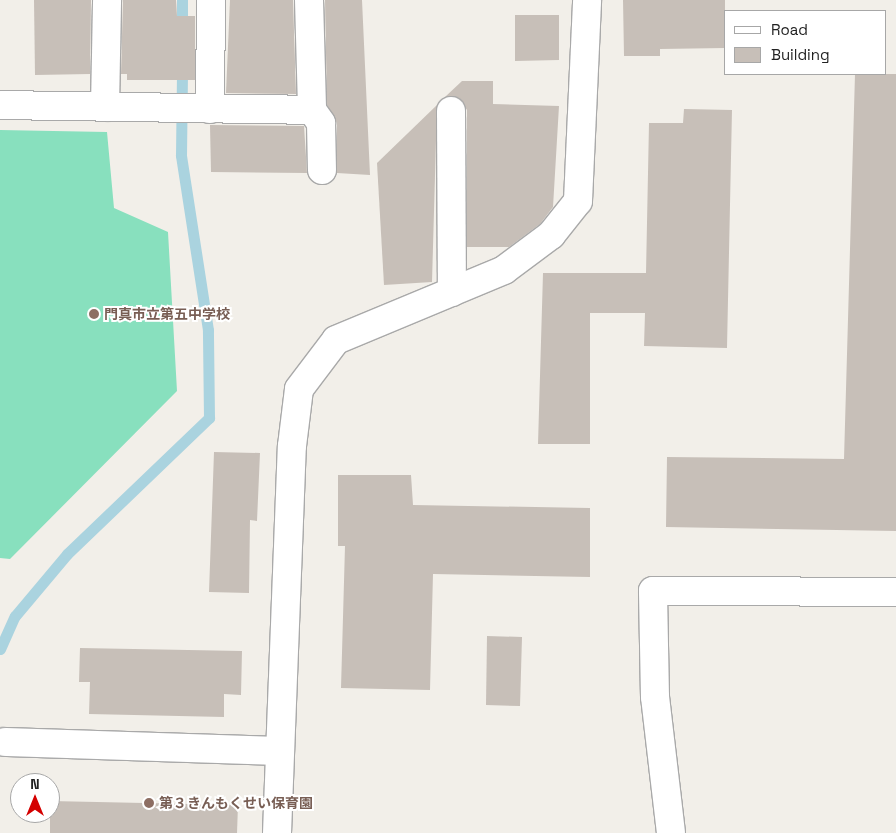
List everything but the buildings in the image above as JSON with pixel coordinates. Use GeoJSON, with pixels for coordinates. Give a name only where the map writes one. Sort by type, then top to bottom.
{"type":"FeatureCollection","features":[{"type":"Feature","properties":{"kind":"street"},"geometry":{"type":"LineString","coordinates":[[105,107],[107,0]]}},
{"type":"Feature","properties":{"kind":"street"},"geometry":{"type":"LineString","coordinates":[[193,108],[211,0]]}},
{"type":"Feature","properties":{"kind":"street"},"geometry":{"type":"LineString","coordinates":[[309,0],[312,110],[321,124],[322,170]]}},
{"type":"Feature","properties":{"kind":"street"},"geometry":{"type":"LineString","coordinates":[[277,833],[292,446],[299,389],[336,340],[452,292],[512,264],[551,235],[578,201],[587,0]]}},
{"type":"Feature","properties":{"kind":"street"},"geometry":{"type":"LineString","coordinates":[[0,105],[312,110]]}},
{"type":"Feature","properties":{"kind":"street"},"geometry":{"type":"LineString","coordinates":[[451,111],[452,292]]}},
{"type":"Feature","properties":{"kind":"street"},"geometry":{"type":"LineString","coordinates":[[671,833],[655,697],[653,591],[896,592]]}},
{"type":"Feature","properties":{"kind":"street"},"geometry":{"type":"LineString","coordinates":[[5,742],[280,751]]}},
{"type":"Feature","properties":{"kind":"green space","name":"門真市立第五中学校"},"geometry":{"type":"Polygon","coordinates":[[[0,130],[107,132],[114,208],[168,232],[177,391],[10,559],[0,558],[0,130]]]}},
{"type":"Feature","properties":{"kind":"waterway"},"geometry":{"type":"LineString","coordinates":[[182,0],[182,31]]}},
{"type":"Feature","properties":{"kind":"waterway"},"geometry":{"type":"LineString","coordinates":[[0,649],[15,616],[67,554],[209,418],[208,330],[181,155],[182,67]]}},
{"type":"Feature","properties":{"kind":"place","name":"門真市立第五中学校"},"geometry":{"type":"Point","coordinates":[94,314]}},
{"type":"Feature","properties":{"kind":"place","name":"第３きんもくせい保育園"},"geometry":{"type":"Point","coordinates":[149,803]}}]}
